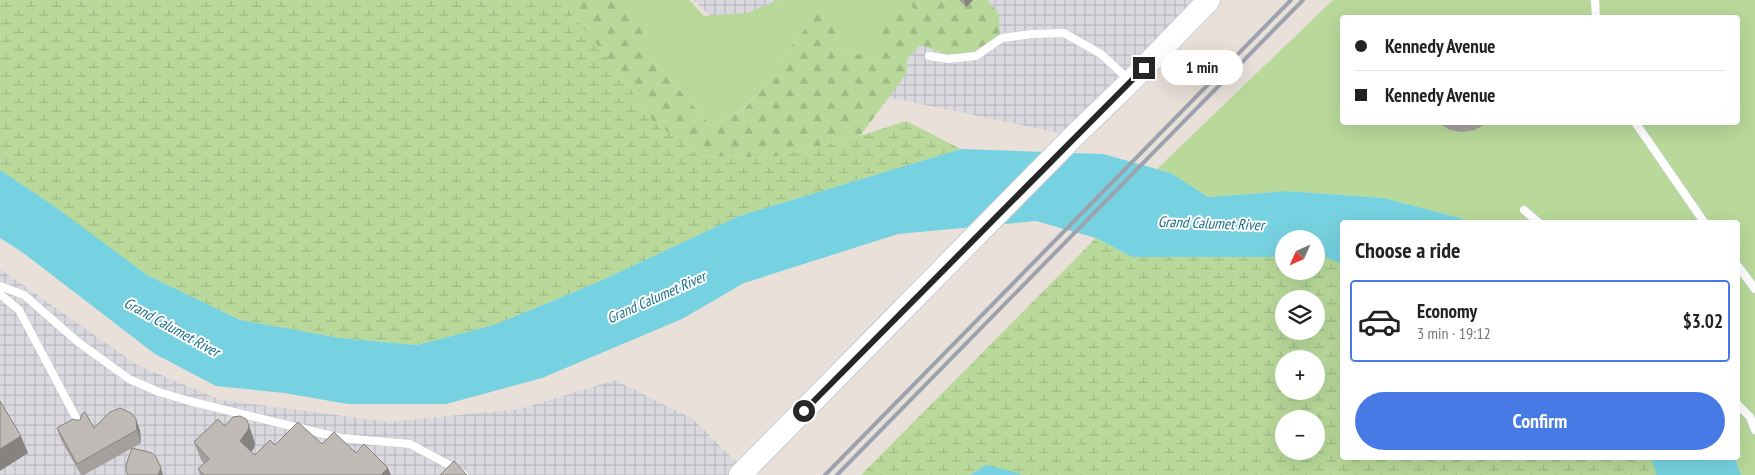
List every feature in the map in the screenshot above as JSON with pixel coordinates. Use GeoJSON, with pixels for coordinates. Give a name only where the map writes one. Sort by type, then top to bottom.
{"type":"FeatureCollection","features":[{"type":"Feature","properties":{"kind":"main road"},"geometry":{"type":"LineString","coordinates":[[740,475],[1209,0]]}},
{"type":"Feature","properties":{"kind":"lane"},"geometry":{"type":"LineString","coordinates":[[1596,0],[1596,15]]}},
{"type":"Feature","properties":{"kind":"lane"},"geometry":{"type":"LineString","coordinates":[[929,56],[948,59],[976,56],[1002,38],[1032,34],[1064,33],[1101,54],[1131,81]]}},
{"type":"Feature","properties":{"kind":"lane"},"geometry":{"type":"LineString","coordinates":[[1637,125],[1703,220]]}},
{"type":"Feature","properties":{"kind":"lane"},"geometry":{"type":"LineString","coordinates":[[1524,210],[1536,220]]}},
{"type":"Feature","properties":{"kind":"lane"},"geometry":{"type":"LineString","coordinates":[[1740,269],[1755,289]]}},
{"type":"Feature","properties":{"kind":"lane"},"geometry":{"type":"LineString","coordinates":[[0,286],[24,295],[78,342],[130,379],[159,392],[341,438],[410,444],[464,475]]}},
{"type":"Feature","properties":{"kind":"lane"},"geometry":{"type":"LineString","coordinates":[[0,294],[19,310],[81,427]]}},
{"type":"Feature","properties":{"kind":"lane"},"geometry":{"type":"LineString","coordinates":[[1740,407],[1750,417],[1755,430]]}},
{"type":"Feature","properties":{"kind":"shaded area"},"geometry":{"type":"Polygon","coordinates":[[[694,0],[1209,0],[1074,136],[766,72],[694,0]]]}},
{"type":"Feature","properties":{"kind":"shaded area"},"geometry":{"type":"Polygon","coordinates":[[[0,269],[137,365],[221,400],[389,422],[520,409],[615,380],[693,419],[746,472],[743,475],[0,475],[0,269]]]}},
{"type":"Feature","properties":{"kind":"green space"},"geometry":{"type":"Polygon","coordinates":[[[0,0],[562,0],[622,76],[652,120],[699,156],[769,158],[860,136],[906,121],[961,149],[739,216],[598,282],[494,325],[417,345],[340,338],[240,320],[147,275],[0,170],[0,0]]]}},
{"type":"Feature","properties":{"kind":"green space"},"geometry":{"type":"Polygon","coordinates":[[[562,0],[614,0],[650,36],[647,53],[711,126],[743,110],[765,86],[792,45],[820,11],[843,22],[830,48],[881,59],[882,16],[898,6],[913,9],[910,0],[959,0],[966,7],[973,0],[987,0],[999,14],[1000,40],[981,53],[951,56],[920,45],[907,59],[907,73],[860,136],[769,158],[699,156],[652,120],[622,76],[562,0]]]}},
{"type":"Feature","properties":{"kind":"green space"},"geometry":{"type":"Polygon","coordinates":[[[614,0],[689,0],[704,16],[747,13],[778,0],[910,0],[913,10],[882,59],[830,48],[820,11],[792,45],[765,86],[742,110],[711,126],[647,53],[614,0]]]}},
{"type":"Feature","properties":{"kind":"green space"},"geometry":{"type":"Polygon","coordinates":[[[1333,0],[1755,0],[1755,475],[1741,475],[1736,460],[1740,460],[1740,220],[1464,220],[1384,198],[1287,191],[1208,197],[1171,173],[1157,169],[1333,0]]]}},
{"type":"Feature","properties":{"kind":"green space"},"geometry":{"type":"Polygon","coordinates":[[[1096,238],[1132,257],[1275,257],[1275,280],[1325,280],[1325,257],[1340,263],[1340,460],[1652,460],[1657,475],[861,475],[1096,238]]]}},
{"type":"Feature","properties":{"kind":"water","name":"Grand Calumet River"},"geometry":{"type":"Polygon","coordinates":[[[961,149],[1103,154],[1171,173],[1208,197],[1287,191],[1384,198],[1464,220],[1340,220],[1340,263],[1325,257],[1325,230],[1275,230],[1275,257],[1132,257],[1096,238],[1036,221],[898,234],[744,283],[682,319],[542,378],[446,404],[348,404],[284,393],[216,386],[155,354],[22,252],[0,238],[0,170],[51,204],[147,275],[240,320],[340,338],[417,345],[494,325],[598,282],[739,216],[961,149]]]}},
{"type":"Feature","properties":{"kind":"water"},"geometry":{"type":"Polygon","coordinates":[[[1652,460],[1736,460],[1741,475],[1657,475],[1652,460]]]}},
{"type":"Feature","properties":{"kind":"water"},"geometry":{"type":"Polygon","coordinates":[[[986,465],[1019,473],[1021,475],[970,475],[986,465]]]}},
{"type":"Feature","properties":{"kind":"building"},"geometry":{"type":"Polygon","coordinates":[[[0,401],[21,436],[0,449],[0,401]]]}},
{"type":"Feature","properties":{"kind":"building"},"geometry":{"type":"Polygon","coordinates":[[[120,408],[131,413],[136,419],[137,430],[77,464],[57,428],[73,419],[80,420],[85,412],[94,428],[110,412],[120,408]]]}},
{"type":"Feature","properties":{"kind":"building"},"geometry":{"type":"Polygon","coordinates":[[[240,416],[246,419],[249,425],[248,430],[240,441],[255,455],[270,440],[275,445],[298,422],[322,444],[334,432],[356,453],[364,444],[388,468],[381,475],[204,475],[198,469],[209,459],[194,442],[218,419],[225,426],[233,417],[240,416]]]}},
{"type":"Feature","properties":{"kind":"building"},"geometry":{"type":"Polygon","coordinates":[[[132,448],[152,453],[156,457],[161,468],[158,475],[128,475],[126,465],[132,448]]]}},
{"type":"Feature","properties":{"kind":"building"},"geometry":{"type":"Polygon","coordinates":[[[454,461],[467,475],[440,475],[454,461]]]}},
{"type":"Feature","properties":{"kind":"railway"},"geometry":{"type":"LineString","coordinates":[[825,475],[1291,0]]}},
{"type":"Feature","properties":{"kind":"railway"},"geometry":{"type":"LineString","coordinates":[[837,475],[1303,0]]}},
{"type":"Feature","properties":{"kind":"route"},"geometry":{"type":"LineString","coordinates":[[804,411],[1074,136],[1144,68]]}}]}
